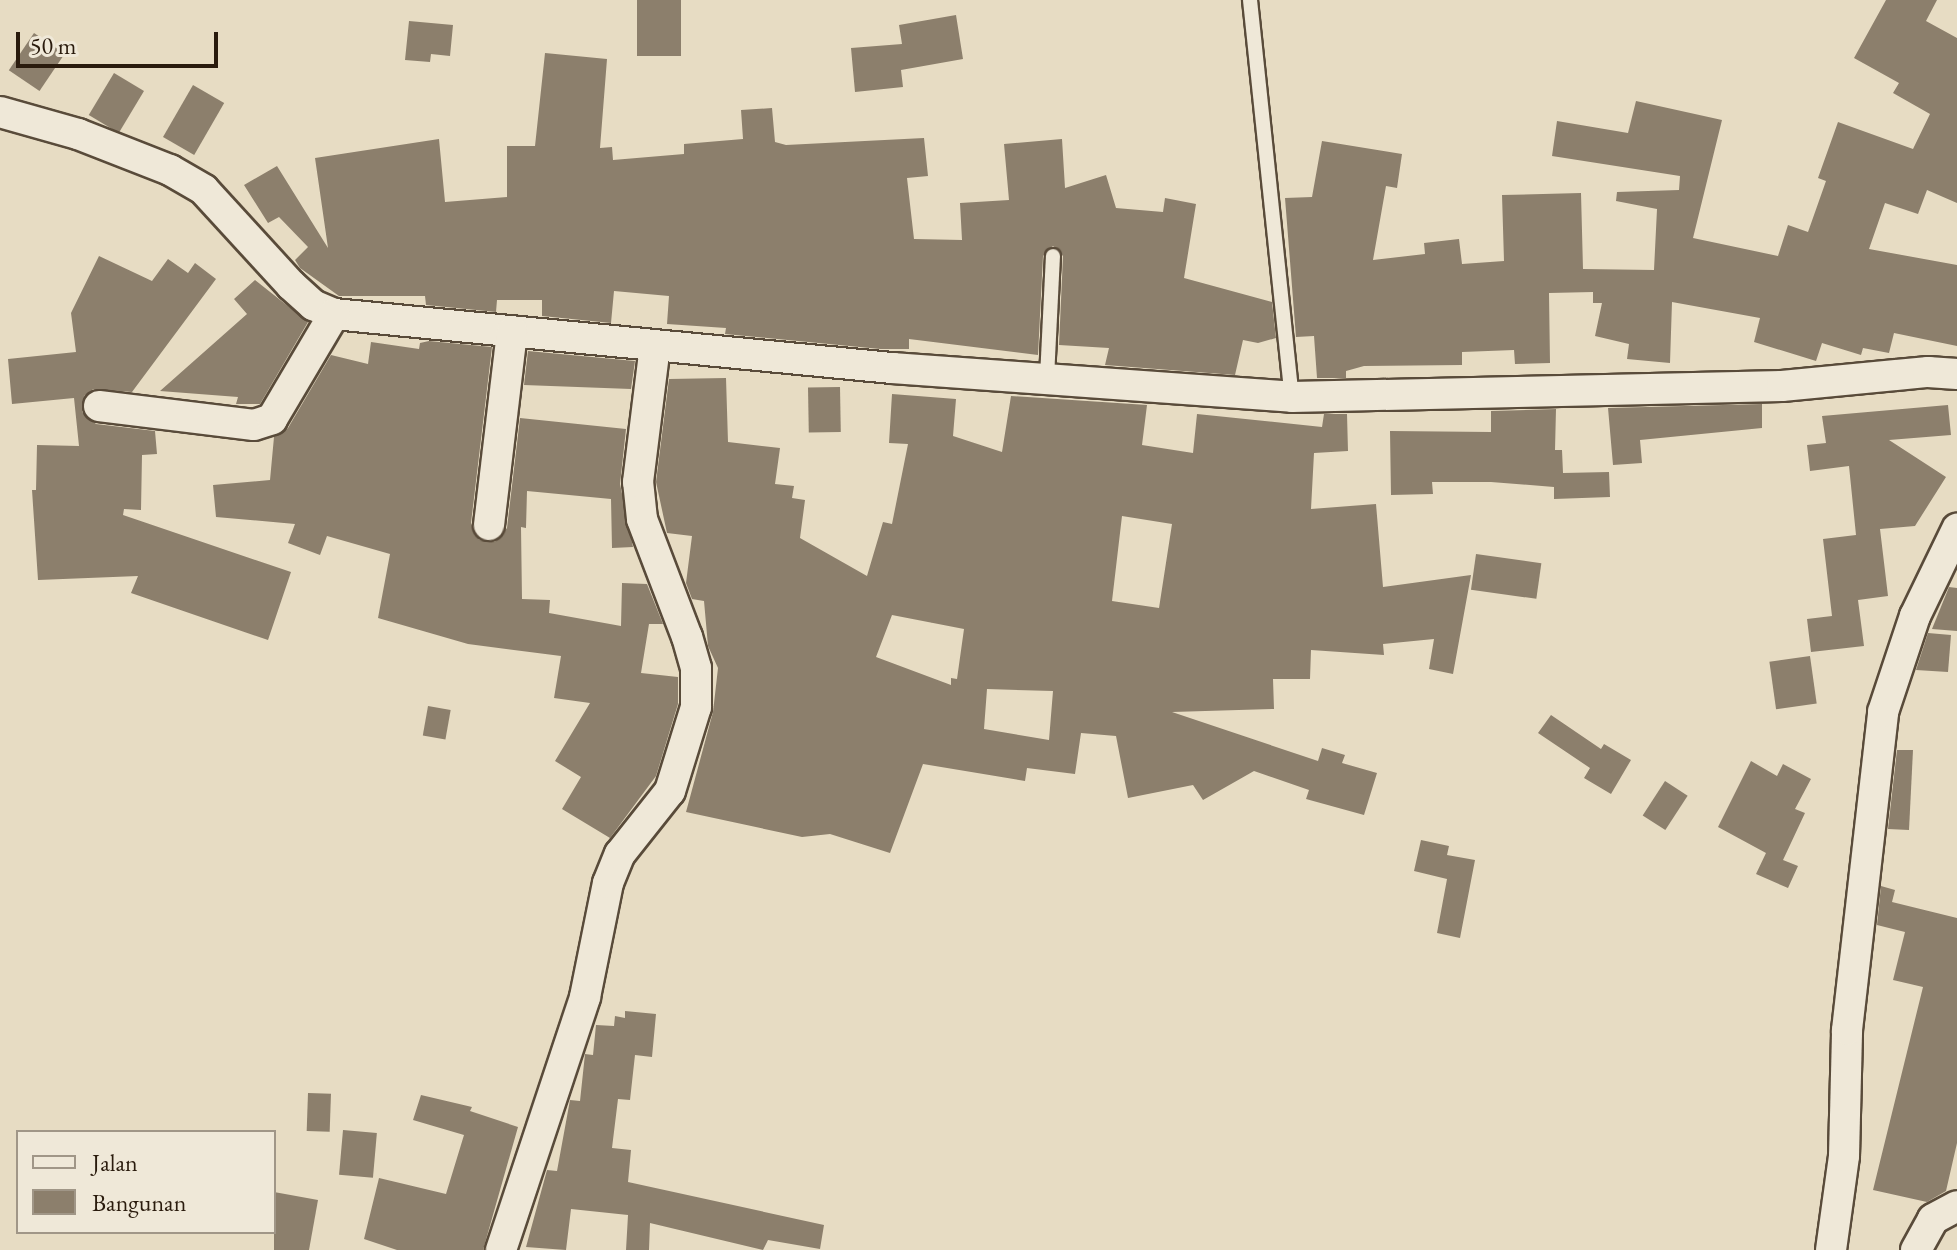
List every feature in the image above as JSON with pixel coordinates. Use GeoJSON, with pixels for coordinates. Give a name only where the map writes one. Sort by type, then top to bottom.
{"type":"FeatureCollection","features":[{"type":"Feature","properties":{"kind":"street"},"geometry":{"type":"LineString","coordinates":[[0,112],[91,139],[170,170],[204,190],[291,285],[313,305],[334,314],[655,345],[1292,397],[1782,386],[1928,372],[1957,374]]}},
{"type":"Feature","properties":{"kind":"street"},"geometry":{"type":"LineString","coordinates":[[99,406],[254,425],[272,419],[334,314]]}},
{"type":"Feature","properties":{"kind":"street"},"geometry":{"type":"LineString","coordinates":[[489,525],[512,331]]}},
{"type":"Feature","properties":{"kind":"street"},"geometry":{"type":"LineString","coordinates":[[501,1250],[585,997],[608,883],[620,854],[670,791],[696,707],[697,677],[687,637],[642,519],[638,482],[655,345]]}},
{"type":"Feature","properties":{"kind":"street"},"geometry":{"type":"LineString","coordinates":[[1831,1250],[1844,1156],[1847,1030],[1883,712],[1915,616],[1957,529]]}},
{"type":"Feature","properties":{"kind":"street"},"geometry":{"type":"LineString","coordinates":[[1916,1250],[1933,1219],[1957,1206]]}},
{"type":"Feature","properties":{"kind":"lane"},"geometry":{"type":"LineString","coordinates":[[1250,0],[1292,397]]}},
{"type":"Feature","properties":{"kind":"lane"},"geometry":{"type":"LineString","coordinates":[[1047,378],[1053,256]]}},
{"type":"Feature","properties":{"kind":"building"},"geometry":{"type":"Polygon","coordinates":[[[637,0],[681,0],[681,56],[637,56],[637,0]]]}},
{"type":"Feature","properties":{"kind":"building"},"geometry":{"type":"Polygon","coordinates":[[[1886,0],[1937,0],[1926,21],[1957,38],[1957,203],[1927,190],[1918,214],[1885,203],[1869,249],[1957,265],[1957,346],[1894,333],[1889,353],[1863,348],[1861,355],[1822,343],[1816,361],[1754,342],[1760,318],[1672,302],[1670,363],[1627,359],[1629,344],[1595,336],[1602,303],[1593,303],[1593,292],[1549,293],[1550,363],[1515,364],[1514,350],[1462,352],[1462,365],[1364,366],[1346,371],[1346,378],[1317,378],[1314,336],[1296,337],[1285,198],[1312,197],[1322,141],[1402,154],[1397,188],[1386,186],[1373,260],[1425,254],[1424,243],[1459,239],[1462,264],[1504,261],[1502,195],[1581,193],[1583,269],[1654,270],[1657,209],[1616,201],[1617,192],[1679,190],[1680,176],[1552,156],[1557,121],[1628,133],[1636,101],[1722,120],[1693,238],[1778,256],[1788,225],[1808,232],[1826,181],[1818,178],[1838,122],[1913,149],[1930,114],[1893,93],[1899,83],[1854,58],[1886,0]]]}},
{"type":"Feature","properties":{"kind":"building"},"geometry":{"type":"Polygon","coordinates":[[[956,15],[963,59],[901,70],[903,87],[855,92],[851,48],[902,44],[899,25],[956,15]]]}},
{"type":"Feature","properties":{"kind":"building"},"geometry":{"type":"Polygon","coordinates":[[[409,21],[453,25],[450,56],[431,54],[430,62],[405,60],[409,21]]]}},
{"type":"Feature","properties":{"kind":"building"},"geometry":{"type":"Polygon","coordinates":[[[34,33],[65,54],[40,91],[9,70],[34,33]]]}},
{"type":"Feature","properties":{"kind":"building"},"geometry":{"type":"Polygon","coordinates":[[[545,53],[607,59],[600,148],[612,147],[613,160],[684,154],[684,144],[743,139],[741,110],[772,108],[775,142],[786,145],[924,138],[928,176],[907,178],[914,239],[962,240],[960,203],[1009,200],[1004,144],[1062,139],[1065,188],[1106,175],[1116,208],[1163,212],[1165,198],[1196,204],[1184,278],[1272,302],[1276,338],[1258,343],[1243,340],[1235,375],[1105,365],[1109,348],[1059,345],[1063,256],[1053,246],[1043,256],[1038,355],[909,339],[909,349],[880,349],[725,334],[726,328],[667,324],[669,296],[614,291],[611,323],[542,316],[542,300],[497,300],[496,312],[426,305],[425,296],[339,296],[300,268],[295,260],[308,247],[279,217],[268,223],[244,185],[277,166],[328,248],[315,158],[439,139],[445,202],[507,197],[507,146],[535,146],[545,53]]]}},
{"type":"Feature","properties":{"kind":"building"},"geometry":{"type":"Polygon","coordinates":[[[114,73],[144,91],[119,133],[89,115],[114,73]]]}},
{"type":"Feature","properties":{"kind":"building"},"geometry":{"type":"Polygon","coordinates":[[[193,85],[224,103],[194,155],[163,137],[193,85]]]}},
{"type":"Feature","properties":{"kind":"building"},"geometry":{"type":"Polygon","coordinates":[[[99,256],[152,281],[168,259],[188,273],[195,263],[216,279],[132,392],[93,389],[84,396],[82,412],[96,424],[155,431],[157,454],[142,455],[141,510],[124,509],[123,515],[291,572],[268,640],[131,593],[138,576],[38,580],[32,490],[36,490],[37,445],[79,446],[74,398],[12,404],[8,359],[76,352],[71,313],[99,256]]]}},
{"type":"Feature","properties":{"kind":"building"},"geometry":{"type":"Polygon","coordinates":[[[255,280],[308,322],[260,404],[236,404],[238,397],[160,391],[247,314],[234,299],[255,280]]]}},
{"type":"Feature","properties":{"kind":"building"},"geometry":{"type":"Polygon","coordinates":[[[429,341],[492,347],[471,523],[479,540],[495,542],[507,528],[520,418],[626,429],[620,484],[633,547],[612,548],[611,499],[527,491],[526,528],[521,527],[522,599],[550,600],[549,613],[621,626],[622,583],[647,584],[663,624],[649,624],[641,673],[678,677],[678,704],[656,776],[610,838],[562,809],[581,777],[555,761],[590,703],[554,698],[561,656],[468,644],[378,618],[390,554],[327,536],[320,555],[288,543],[295,524],[216,517],[213,485],[270,480],[274,437],[288,428],[331,355],[368,364],[371,342],[419,349],[420,343],[429,341]]]}},
{"type":"Feature","properties":{"kind":"building"},"geometry":{"type":"Polygon","coordinates":[[[528,351],[635,361],[631,389],[524,385],[528,351]]]}},
{"type":"Feature","properties":{"kind":"building"},"geometry":{"type":"Polygon","coordinates":[[[726,378],[728,442],[780,448],[775,484],[794,486],[792,498],[805,500],[800,538],[867,576],[883,522],[892,524],[908,444],[889,443],[892,394],[956,399],[953,436],[1002,452],[1011,396],[1147,405],[1142,445],[1193,453],[1197,414],[1322,427],[1324,414],[1347,414],[1348,451],[1314,453],[1311,509],[1376,504],[1383,587],[1471,575],[1453,674],[1429,669],[1434,639],[1383,644],[1384,655],[1311,650],[1310,679],[1273,679],[1274,709],[1172,712],[1318,761],[1322,748],[1345,755],[1342,763],[1377,773],[1364,815],[1306,799],[1309,790],[1254,771],[1203,800],[1193,785],[1128,798],[1116,736],[1081,733],[1075,774],[1027,768],[1025,781],[923,764],[890,853],[830,834],[802,837],[686,812],[713,712],[718,668],[708,646],[704,601],[692,599],[686,583],[692,536],[667,533],[656,482],[669,379],[726,378]],[[1122,516],[1112,601],[1159,608],[1172,524],[1122,516]],[[892,615],[876,657],[951,685],[951,678],[957,679],[964,629],[892,615]],[[987,689],[984,729],[1049,740],[1053,691],[987,689]]]}},
{"type":"Feature","properties":{"kind":"building"},"geometry":{"type":"Polygon","coordinates":[[[840,387],[841,432],[809,433],[808,388],[840,387]]]}},
{"type":"Feature","properties":{"kind":"building"},"geometry":{"type":"Polygon","coordinates":[[[1762,404],[1762,428],[1640,440],[1642,463],[1613,465],[1608,408],[1762,404]]]}},
{"type":"Feature","properties":{"kind":"building"},"geometry":{"type":"Polygon","coordinates":[[[1948,405],[1951,435],[1889,440],[1946,477],[1915,526],[1880,529],[1888,596],[1858,600],[1864,646],[1811,652],[1807,619],[1832,616],[1823,539],[1856,535],[1849,466],[1810,471],[1807,445],[1826,443],[1822,416],[1948,405]]]}},
{"type":"Feature","properties":{"kind":"building"},"geometry":{"type":"Polygon","coordinates":[[[1556,409],[1555,450],[1562,450],[1563,473],[1609,472],[1610,497],[1554,499],[1554,487],[1491,482],[1432,482],[1433,494],[1391,495],[1390,431],[1491,432],[1491,411],[1556,409]]]}},
{"type":"Feature","properties":{"kind":"building"},"geometry":{"type":"Polygon","coordinates":[[[1476,554],[1541,563],[1536,599],[1471,590],[1476,554]]]}},
{"type":"Feature","properties":{"kind":"building"},"geometry":{"type":"Polygon","coordinates":[[[1949,587],[1957,588],[1957,631],[1932,629],[1949,587]]]}},
{"type":"Feature","properties":{"kind":"building"},"geometry":{"type":"Polygon","coordinates":[[[1928,633],[1951,635],[1948,672],[1916,670],[1928,633]]]}},
{"type":"Feature","properties":{"kind":"building"},"geometry":{"type":"Polygon","coordinates":[[[1810,656],[1817,704],[1776,709],[1769,662],[1810,656]]]}},
{"type":"Feature","properties":{"kind":"building"},"geometry":{"type":"Polygon","coordinates":[[[428,706],[451,710],[445,740],[423,736],[428,706]]]}},
{"type":"Feature","properties":{"kind":"building"},"geometry":{"type":"Polygon","coordinates":[[[1551,715],[1601,749],[1604,744],[1631,760],[1611,794],[1584,778],[1590,768],[1538,733],[1551,715]]]}},
{"type":"Feature","properties":{"kind":"building"},"geometry":{"type":"Polygon","coordinates":[[[1897,750],[1913,750],[1909,830],[1888,829],[1897,750]]]}},
{"type":"Feature","properties":{"kind":"building"},"geometry":{"type":"Polygon","coordinates":[[[1751,761],[1777,776],[1783,764],[1811,779],[1795,809],[1805,813],[1783,860],[1798,866],[1788,888],[1756,874],[1766,853],[1718,827],[1751,761]]]}},
{"type":"Feature","properties":{"kind":"building"},"geometry":{"type":"Polygon","coordinates":[[[1665,781],[1688,796],[1665,830],[1643,815],[1665,781]]]}},
{"type":"Feature","properties":{"kind":"building"},"geometry":{"type":"Polygon","coordinates":[[[1421,840],[1449,846],[1447,855],[1475,860],[1460,938],[1437,933],[1447,879],[1414,871],[1421,840]]]}},
{"type":"Feature","properties":{"kind":"building"},"geometry":{"type":"Polygon","coordinates":[[[1881,886],[1895,890],[1892,902],[1957,918],[1957,1143],[1946,1191],[1927,1202],[1873,1190],[1923,987],[1893,980],[1905,932],[1877,925],[1881,886]]]}},
{"type":"Feature","properties":{"kind":"building"},"geometry":{"type":"Polygon","coordinates":[[[625,1011],[656,1014],[652,1057],[635,1055],[630,1100],[618,1099],[612,1148],[631,1150],[628,1182],[824,1225],[820,1249],[768,1240],[763,1250],[650,1223],[649,1250],[626,1250],[628,1215],[571,1209],[566,1250],[526,1247],[547,1170],[557,1171],[570,1100],[580,1101],[585,1054],[593,1055],[596,1025],[614,1026],[615,1016],[625,1018],[625,1011]]]}},
{"type":"Feature","properties":{"kind":"building"},"geometry":{"type":"Polygon","coordinates":[[[308,1093],[331,1094],[330,1132],[307,1131],[308,1093]]]}},
{"type":"Feature","properties":{"kind":"building"},"geometry":{"type":"Polygon","coordinates":[[[421,1095],[472,1107],[470,1111],[518,1127],[483,1250],[397,1250],[364,1239],[379,1178],[446,1194],[464,1135],[413,1120],[421,1095]]]}},
{"type":"Feature","properties":{"kind":"building"},"geometry":{"type":"Polygon","coordinates":[[[343,1130],[377,1133],[373,1178],[339,1175],[343,1130]]]}},
{"type":"Feature","properties":{"kind":"building"},"geometry":{"type":"Polygon","coordinates":[[[276,1192],[318,1200],[309,1250],[274,1250],[276,1192]]]}}]}
